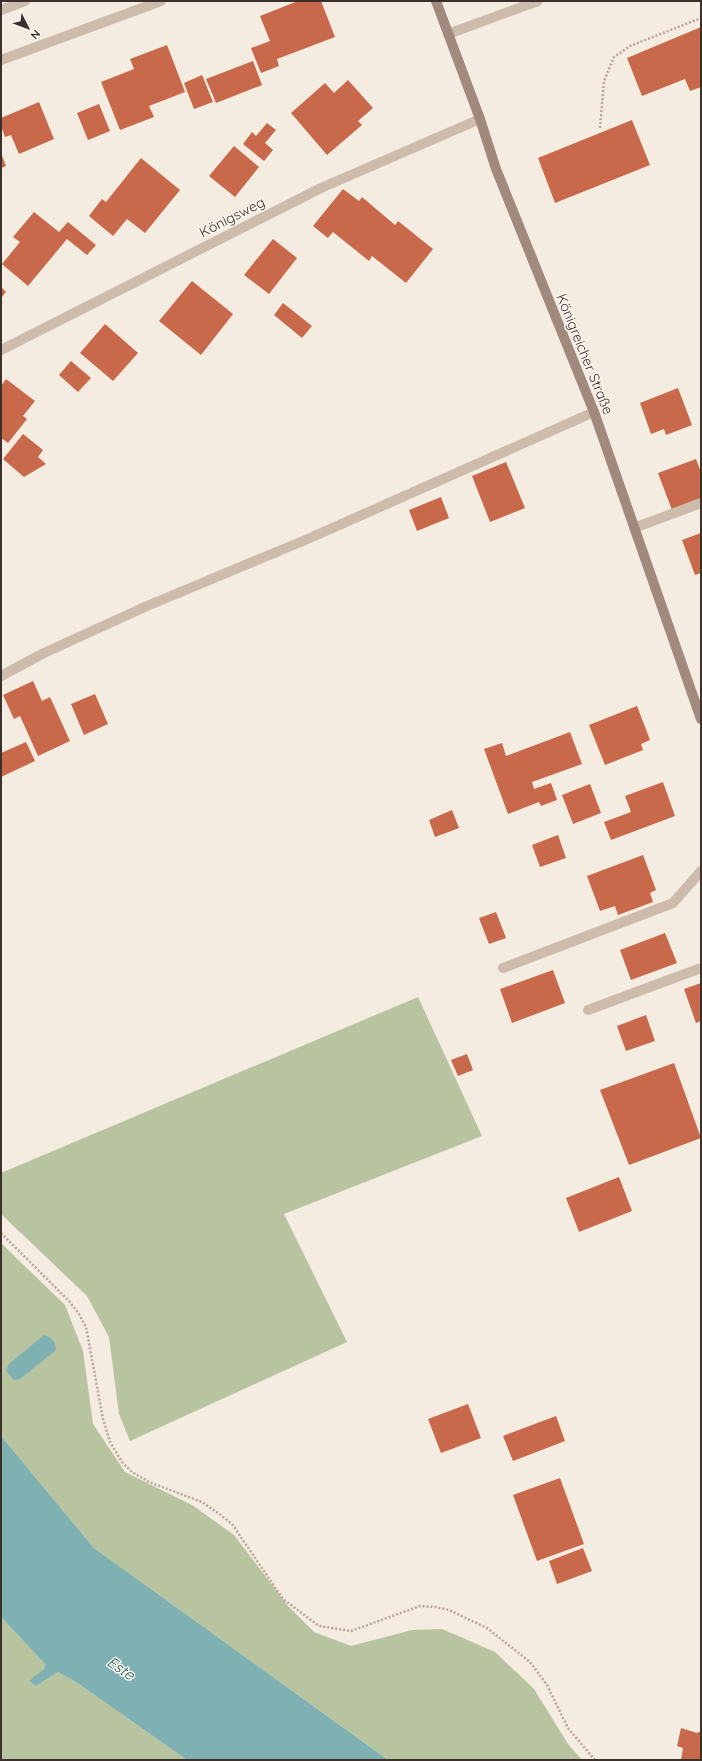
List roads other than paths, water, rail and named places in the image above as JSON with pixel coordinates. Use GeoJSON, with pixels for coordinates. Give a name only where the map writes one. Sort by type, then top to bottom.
{"type":"FeatureCollection","features":[{"type":"Feature","properties":{"kind":"street"},"geometry":{"type":"LineString","coordinates":[[1,10],[25,1]]}},
{"type":"Feature","properties":{"kind":"street"},"geometry":{"type":"LineString","coordinates":[[1,60],[161,1]]}},
{"type":"Feature","properties":{"kind":"street","name":"Königreicher Straße"},"geometry":{"type":"LineString","coordinates":[[436,1],[480,119],[496,169],[594,412],[701,719]]}},
{"type":"Feature","properties":{"kind":"street"},"geometry":{"type":"LineString","coordinates":[[448,34],[538,1]]}},
{"type":"Feature","properties":{"kind":"street","name":"Königsweg"},"geometry":{"type":"LineString","coordinates":[[1,350],[321,188],[480,119]]}},
{"type":"Feature","properties":{"kind":"street"},"geometry":{"type":"LineString","coordinates":[[1,676],[44,653],[140,609],[310,538],[594,412]]}},
{"type":"Feature","properties":{"kind":"street"},"geometry":{"type":"LineString","coordinates":[[634,528],[701,504]]}},
{"type":"Feature","properties":{"kind":"street"},"geometry":{"type":"LineString","coordinates":[[503,968],[673,903],[701,871]]}},
{"type":"Feature","properties":{"kind":"street"},"geometry":{"type":"LineString","coordinates":[[588,1010],[701,968]]}},
{"type":"Feature","properties":{"kind":"water"},"geometry":{"type":"Polygon","coordinates":[[[44,1335],[53,1340],[56,1350],[20,1379],[14,1380],[6,1371],[9,1364],[44,1335]]]}},
{"type":"Feature","properties":{"kind":"water","name":"Este"},"geometry":{"type":"Polygon","coordinates":[[[1,1436],[94,1548],[388,1760],[187,1760],[76,1682],[58,1672],[36,1686],[29,1681],[45,1668],[45,1664],[1,1617],[1,1436]]]}}]}
